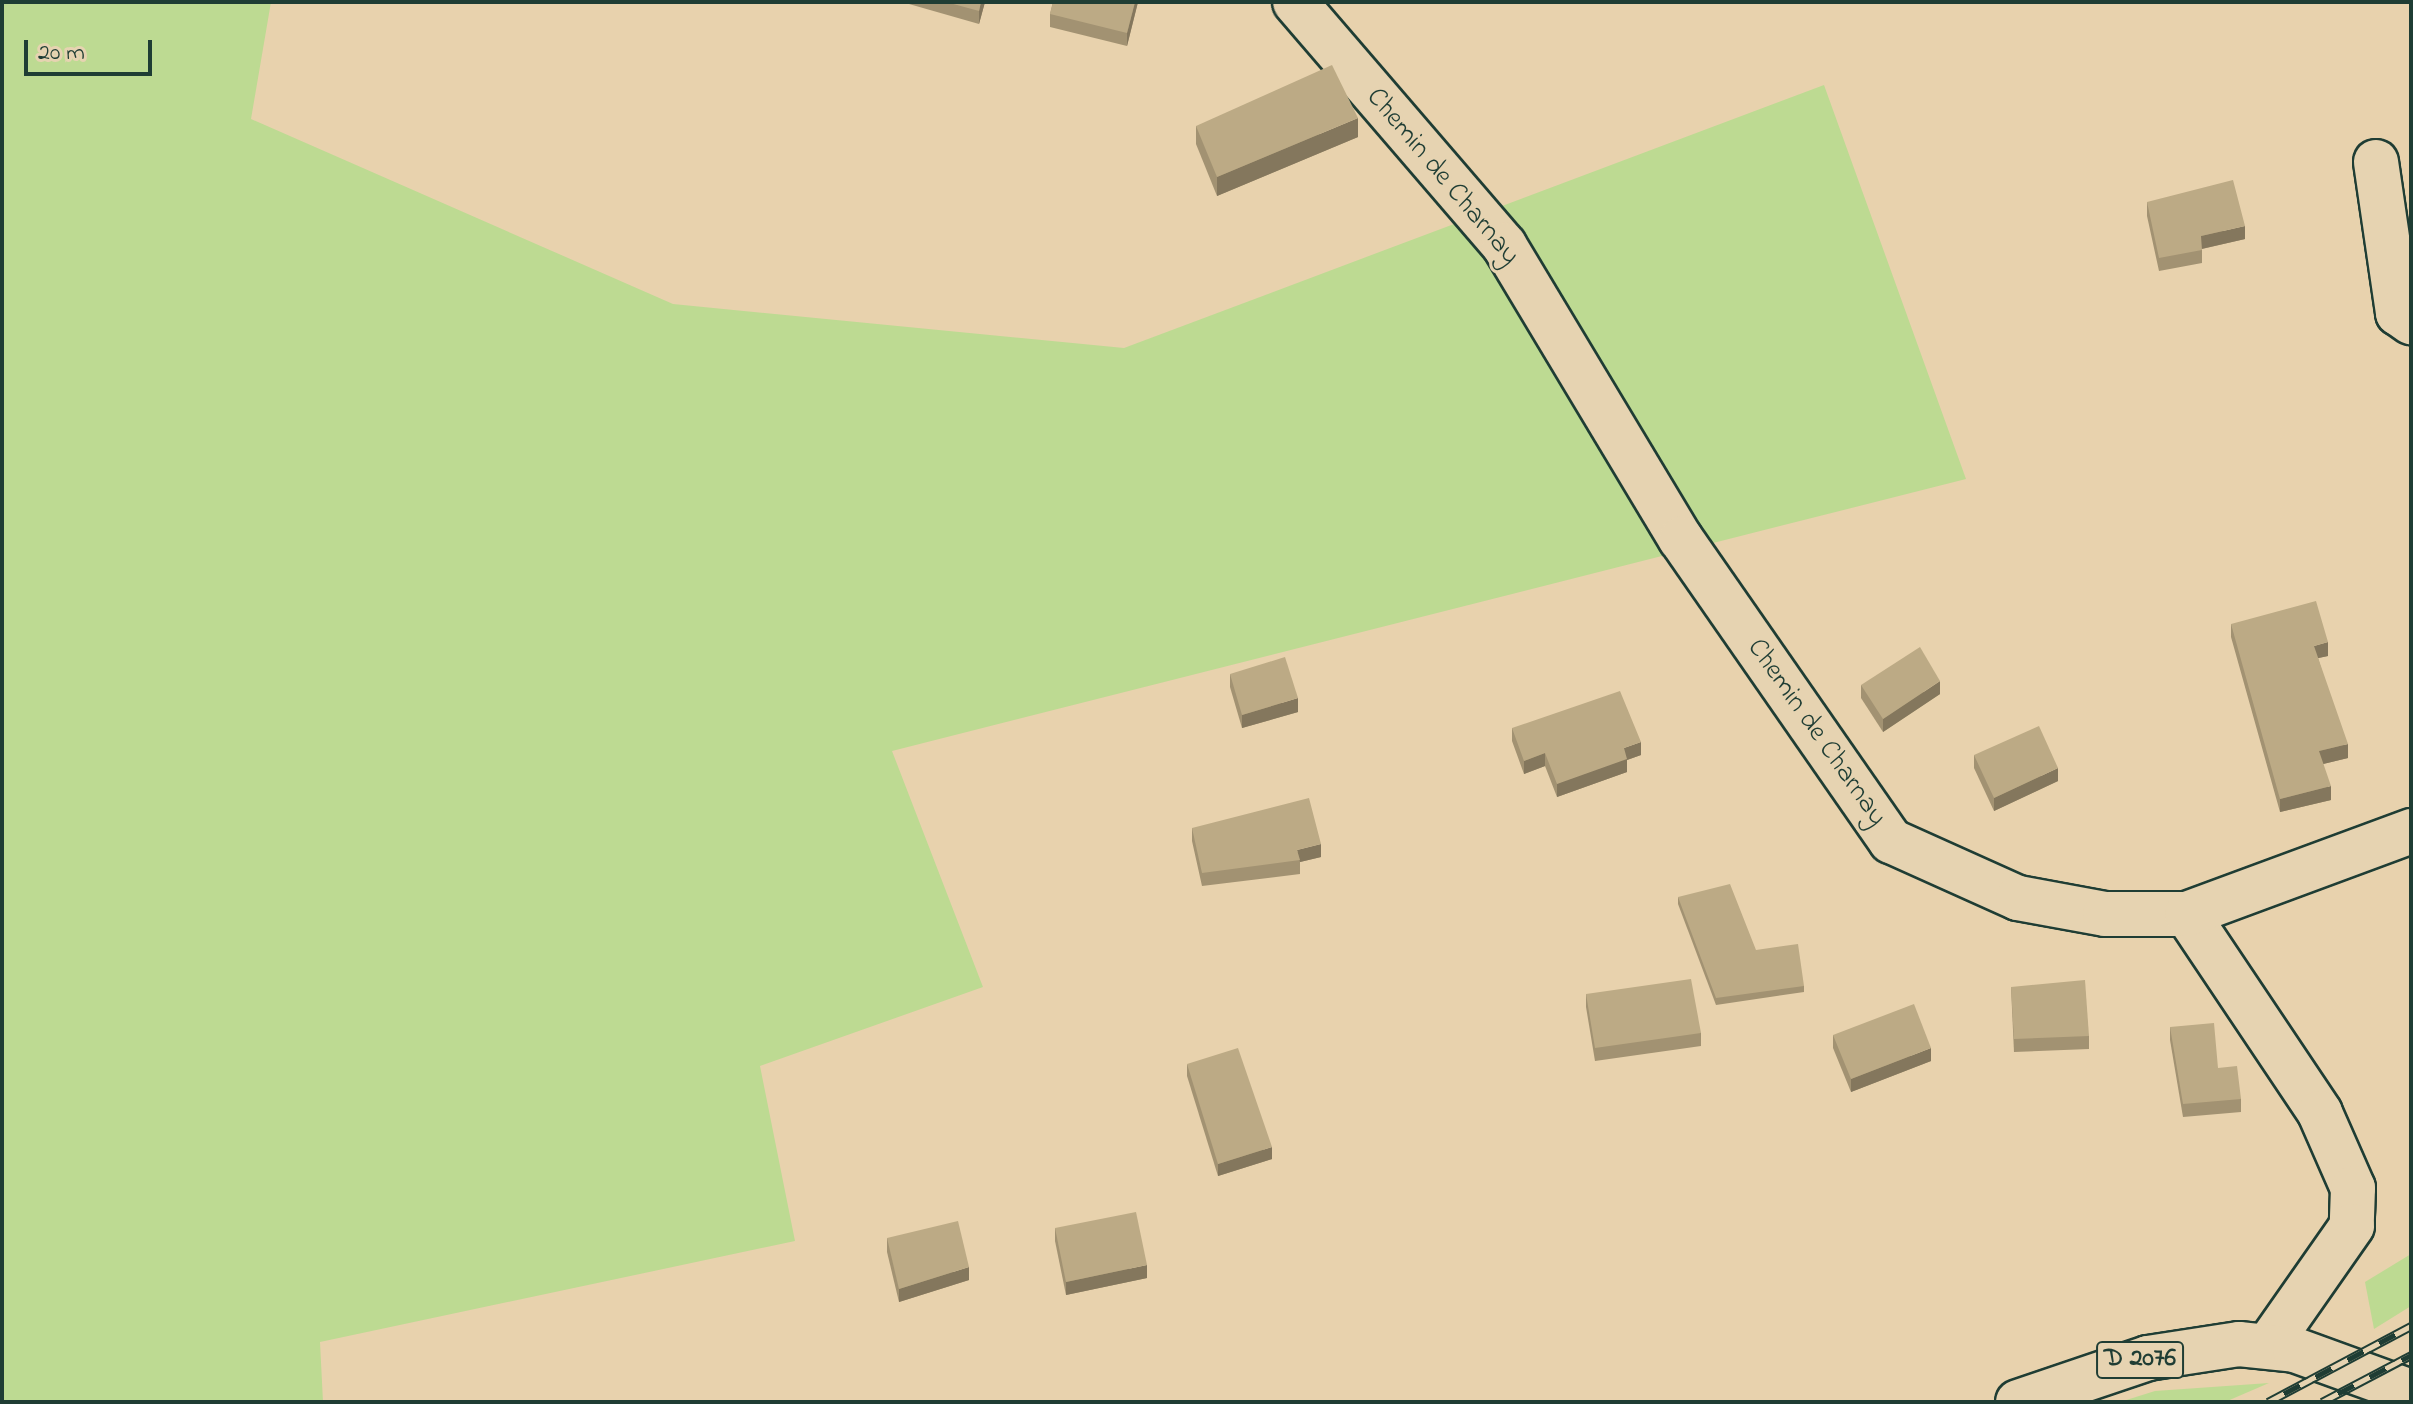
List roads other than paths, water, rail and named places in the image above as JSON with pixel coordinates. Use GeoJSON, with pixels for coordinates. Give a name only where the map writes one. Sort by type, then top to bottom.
{"type":"FeatureCollection","features":[{"type":"Feature","properties":{"kind":"street","name":"Chemin de Charnay"},"geometry":{"type":"LineString","coordinates":[[1295,2],[1504,245],[1681,539],[1891,841],[2018,898],[2105,914],[2187,914]]}},
{"type":"Feature","properties":{"kind":"street"},"geometry":{"type":"LineString","coordinates":[[2376,162],[2398,313],[2411,322]]}},
{"type":"Feature","properties":{"kind":"street"},"geometry":{"type":"LineString","coordinates":[[2268,1346],[2352,1226],[2353,1188],[2320,1113],[2187,914],[2411,831]]}},
{"type":"Feature","properties":{"kind":"street","name":"D 2076"},"geometry":{"type":"LineString","coordinates":[[2018,1402],[2148,1358],[2268,1346],[2411,1392]]}},
{"type":"Feature","properties":{"kind":"railway"},"geometry":{"type":"LineString","coordinates":[[2268,1402],[2411,1326]]}},
{"type":"Feature","properties":{"kind":"railway"},"geometry":{"type":"LineString","coordinates":[[2322,1402],[2411,1355]]}}]}
